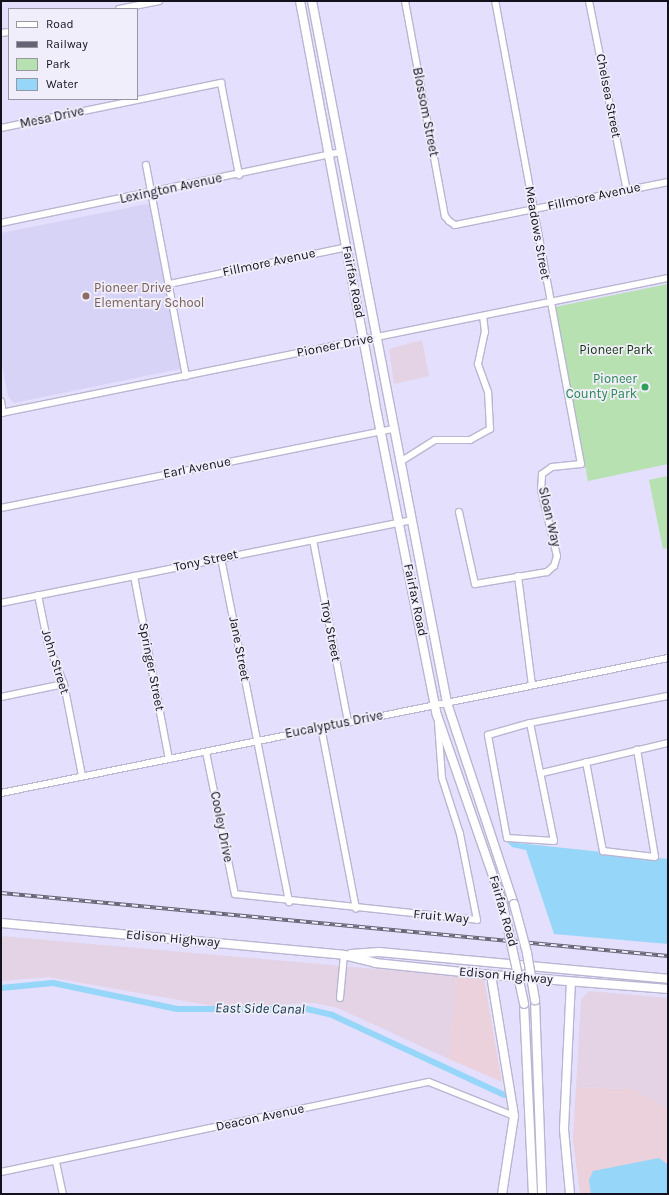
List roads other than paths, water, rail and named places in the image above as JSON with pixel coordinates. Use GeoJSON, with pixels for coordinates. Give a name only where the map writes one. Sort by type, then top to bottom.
{"type":"FeatureCollection","features":[{"type":"Feature","properties":{"kind":"main road","name":"Fairfax Road"},"geometry":{"type":"LineString","coordinates":[[300,1],[347,247],[380,431],[438,715],[503,905],[524,1004],[532,1194]]}},
{"type":"Feature","properties":{"kind":"main road","name":"Fairfax Road"},"geometry":{"type":"LineString","coordinates":[[312,1],[447,703],[514,904],[527,953],[535,1000],[542,1194]]}},
{"type":"Feature","properties":{"kind":"main road","name":"Edison Highway"},"geometry":{"type":"LineString","coordinates":[[1,923],[344,955],[375,963],[491,975],[668,989]]}},
{"type":"Feature","properties":{"kind":"main road","name":"Edison Highway"},"geometry":{"type":"LineString","coordinates":[[344,955],[378,952],[668,979]]}},
{"type":"Feature","properties":{"kind":"main road"},"geometry":{"type":"LineString","coordinates":[[491,975],[514,1116],[502,1194]]}},
{"type":"Feature","properties":{"kind":"main road"},"geometry":{"type":"LineString","coordinates":[[570,1194],[564,1129],[571,982]]}},
{"type":"Feature","properties":{"kind":"street"},"geometry":{"type":"LineString","coordinates":[[124,8],[159,1]]}},
{"type":"Feature","properties":{"kind":"street","name":"Blossom Street"},"geometry":{"type":"LineString","coordinates":[[405,1],[445,216],[449,222]]}},
{"type":"Feature","properties":{"kind":"street","name":"Meadows Street"},"geometry":{"type":"LineString","coordinates":[[495,1],[549,302],[581,464],[545,469]]}},
{"type":"Feature","properties":{"kind":"street","name":"Chelsea Street"},"geometry":{"type":"LineString","coordinates":[[589,1],[627,191]]}},
{"type":"Feature","properties":{"kind":"street","name":"Mesa Drive"},"geometry":{"type":"LineString","coordinates":[[138,99],[221,83],[239,175]]}},
{"type":"Feature","properties":{"kind":"street","name":"Mesa Drive"},"geometry":{"type":"LineString","coordinates":[[1,128],[125,101]]}},
{"type":"Feature","properties":{"kind":"street","name":"Lexington Avenue"},"geometry":{"type":"LineString","coordinates":[[1,223],[239,175],[341,152]]}},
{"type":"Feature","properties":{"kind":"street"},"geometry":{"type":"LineString","coordinates":[[146,165],[186,376]]}},
{"type":"Feature","properties":{"kind":"street","name":"Fillmore Avenue"},"geometry":{"type":"LineString","coordinates":[[449,222],[455,225],[668,182]]}},
{"type":"Feature","properties":{"kind":"street","name":"Fillmore Avenue"},"geometry":{"type":"LineString","coordinates":[[169,284],[347,247]]}},
{"type":"Feature","properties":{"kind":"street","name":"Pioneer Drive"},"geometry":{"type":"LineString","coordinates":[[2,413],[668,278]]}},
{"type":"Feature","properties":{"kind":"street"},"geometry":{"type":"LineString","coordinates":[[400,462],[435,440],[470,440],[490,429],[488,392],[478,364],[485,332],[483,316]]}},
{"type":"Feature","properties":{"kind":"street"},"geometry":{"type":"LineString","coordinates":[[1,401],[2,413]]}},
{"type":"Feature","properties":{"kind":"street","name":"Earl Avenue"},"geometry":{"type":"LineString","coordinates":[[1,508],[394,429]]}},
{"type":"Feature","properties":{"kind":"street","name":"Sloan Way"},"geometry":{"type":"LineString","coordinates":[[518,576],[547,572],[554,566],[558,556],[541,490],[541,479],[545,469]]}},
{"type":"Feature","properties":{"kind":"street"},"geometry":{"type":"LineString","coordinates":[[459,512],[475,584],[518,576],[532,685]]}},
{"type":"Feature","properties":{"kind":"street","name":"Tony Street"},"geometry":{"type":"LineString","coordinates":[[1,603],[411,520]]}},
{"type":"Feature","properties":{"kind":"street","name":"Troy Street"},"geometry":{"type":"LineString","coordinates":[[313,540],[348,722]]}},
{"type":"Feature","properties":{"kind":"street","name":"Jane Street"},"geometry":{"type":"LineString","coordinates":[[221,558],[289,902]]}},
{"type":"Feature","properties":{"kind":"street","name":"Springer Street"},"geometry":{"type":"LineString","coordinates":[[134,576],[169,759]]}},
{"type":"Feature","properties":{"kind":"street","name":"John Street"},"geometry":{"type":"LineString","coordinates":[[38,595],[48,644],[64,684],[82,776]]}},
{"type":"Feature","properties":{"kind":"street","name":"Eucalyptus Drive"},"geometry":{"type":"LineString","coordinates":[[1,793],[668,658]]}},
{"type":"Feature","properties":{"kind":"street"},"geometry":{"type":"LineString","coordinates":[[1,697],[64,684]]}},
{"type":"Feature","properties":{"kind":"street"},"geometry":{"type":"LineString","coordinates":[[530,723],[542,773],[554,841],[507,838],[488,735],[530,723],[668,696]]}},
{"type":"Feature","properties":{"kind":"street","name":"Fruit Way"},"geometry":{"type":"LineString","coordinates":[[243,897],[477,920],[460,834],[442,778],[438,715]]}},
{"type":"Feature","properties":{"kind":"street"},"geometry":{"type":"LineString","coordinates":[[321,728],[356,909]]}},
{"type":"Feature","properties":{"kind":"street"},"geometry":{"type":"LineString","coordinates":[[542,773],[637,749],[668,743]]}},
{"type":"Feature","properties":{"kind":"street"},"geometry":{"type":"LineString","coordinates":[[586,762],[603,851],[655,858],[637,749]]}},
{"type":"Feature","properties":{"kind":"street","name":"Cooley Drive"},"geometry":{"type":"LineString","coordinates":[[206,752],[233,888],[243,897]]}},
{"type":"Feature","properties":{"kind":"street"},"geometry":{"type":"LineString","coordinates":[[340,998],[344,955]]}},
{"type":"Feature","properties":{"kind":"street","name":"Deacon Avenue"},"geometry":{"type":"LineString","coordinates":[[1,1172],[56,1162],[429,1082],[514,1116]]}},
{"type":"Feature","properties":{"kind":"street"},"geometry":{"type":"LineString","coordinates":[[56,1162],[63,1194]]}},
{"type":"Feature","properties":{"kind":"water"},"geometry":{"type":"Polygon","coordinates":[[[507,842],[668,859],[668,944],[554,934],[526,850],[512,847],[507,842]]]}},
{"type":"Feature","properties":{"kind":"water"},"geometry":{"type":"Polygon","coordinates":[[[659,1158],[668,1165],[668,1194],[591,1194],[589,1180],[593,1171],[659,1158]]]}},
{"type":"Feature","properties":{"kind":"waterway","name":"East Side Canal"},"geometry":{"type":"LineString","coordinates":[[1,988],[53,983],[177,1009],[307,1009],[332,1015],[504,1095]]}},
{"type":"Feature","properties":{"kind":"railway"},"geometry":{"type":"LineString","coordinates":[[1,893],[668,956]]}},
{"type":"Feature","properties":{"kind":"place","name":"Pioneer Drive Elementary School"},"geometry":{"type":"Point","coordinates":[86,296]}},
{"type":"Feature","properties":{"kind":"place","name":"Pioneer County Park"},"geometry":{"type":"Point","coordinates":[645,387]}},
{"type":"Feature","properties":{"kind":"park label","name":"Pioneer Park"},"geometry":{"type":"Point","coordinates":[616,350]}}]}
